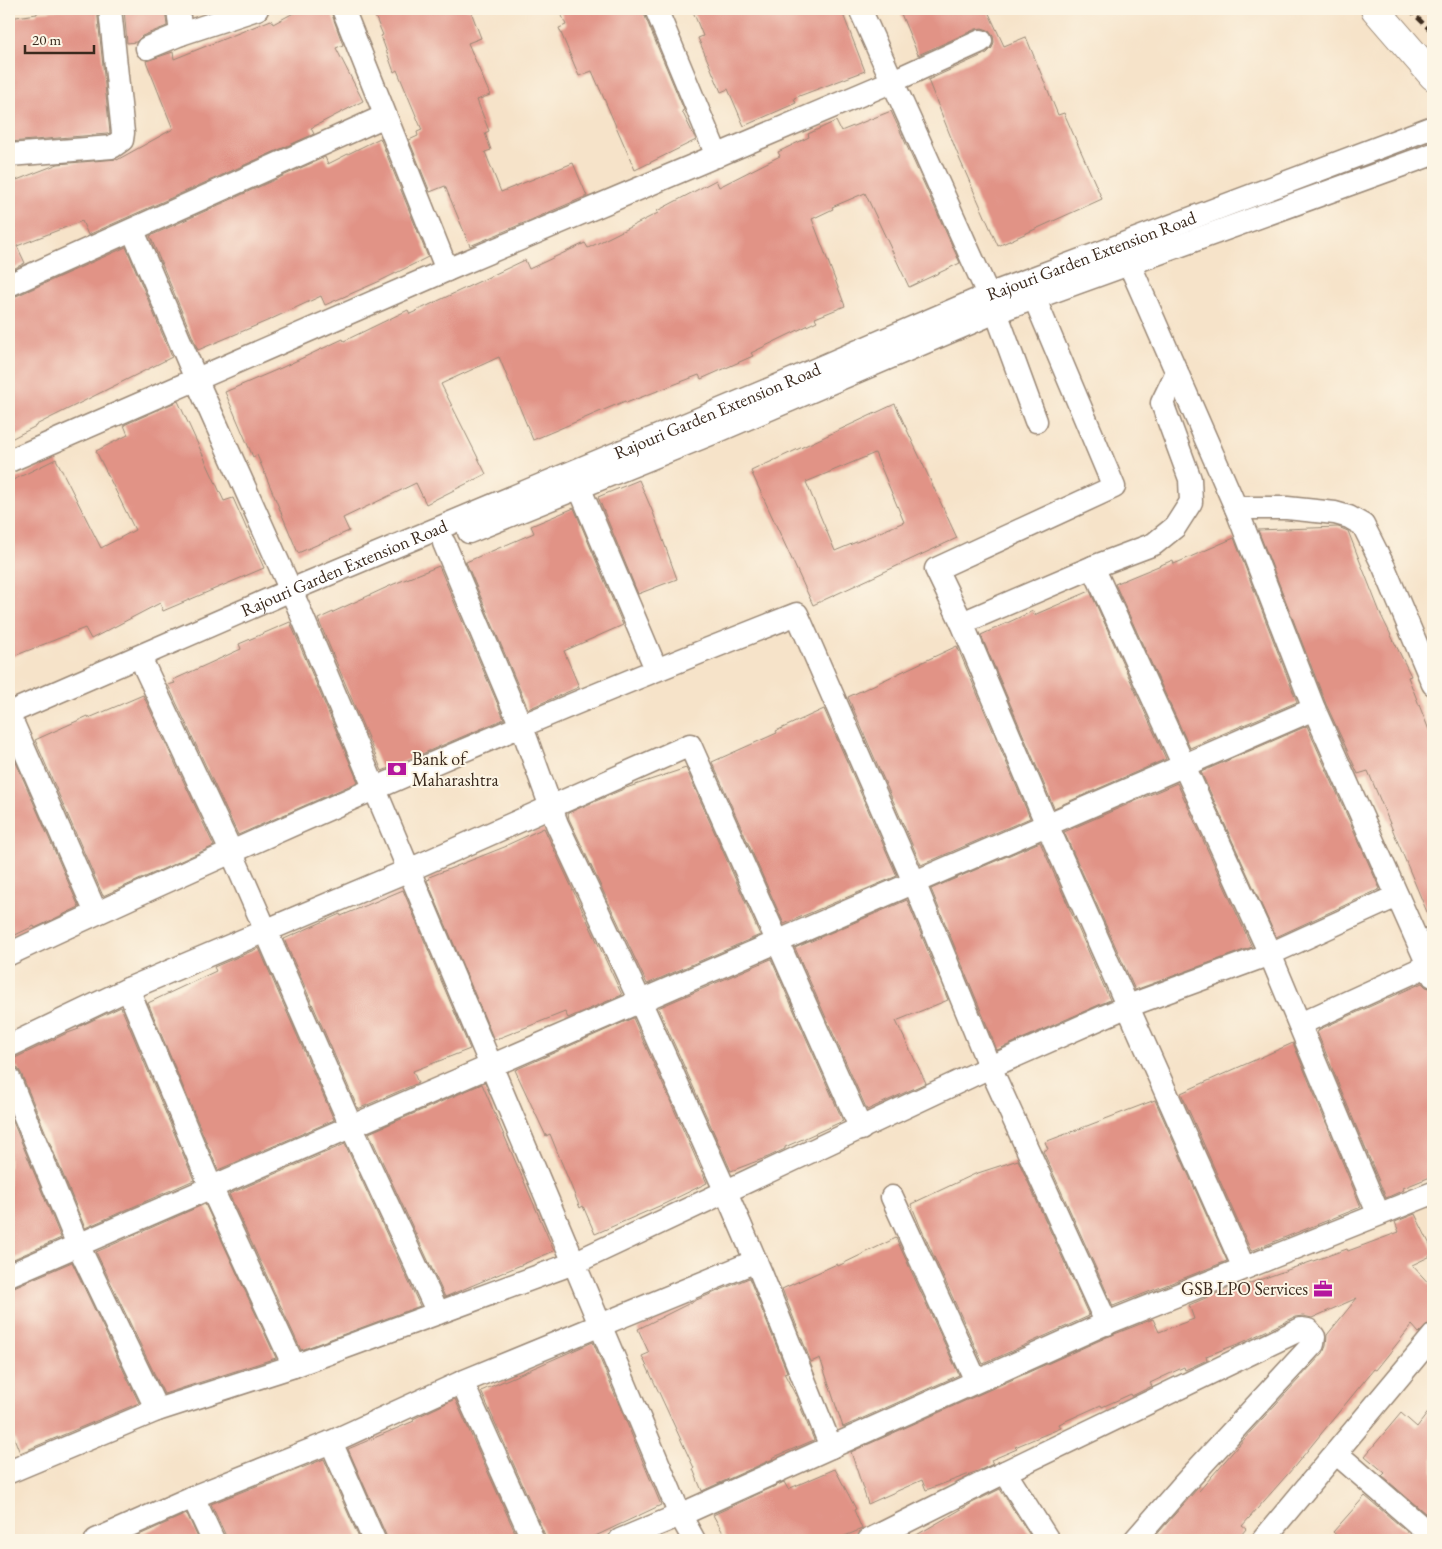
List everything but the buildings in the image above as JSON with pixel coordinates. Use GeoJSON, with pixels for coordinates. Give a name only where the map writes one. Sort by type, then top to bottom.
{"type":"FeatureCollection","features":[{"type":"Feature","properties":{"kind":"main road"},"geometry":{"type":"LineString","coordinates":[[1375,9],[1433,76]]}},
{"type":"Feature","properties":{"kind":"street"},"geometry":{"type":"LineString","coordinates":[[9,155],[112,147],[122,140],[123,133],[110,9]]}},
{"type":"Feature","properties":{"kind":"street"},"geometry":{"type":"LineString","coordinates":[[178,9],[181,34]]}},
{"type":"Feature","properties":{"kind":"street"},"geometry":{"type":"LineString","coordinates":[[343,9],[447,270]]}},
{"type":"Feature","properties":{"kind":"street"},"geometry":{"type":"LineString","coordinates":[[656,9],[717,156]]}},
{"type":"Feature","properties":{"kind":"street"},"geometry":{"type":"LineString","coordinates":[[860,9],[992,304],[1036,421]]}},
{"type":"Feature","properties":{"kind":"street"},"geometry":{"type":"LineString","coordinates":[[147,48],[245,10]]}},
{"type":"Feature","properties":{"kind":"street"},"geometry":{"type":"LineString","coordinates":[[9,461],[447,270],[893,81],[981,41]]}},
{"type":"Feature","properties":{"kind":"street"},"geometry":{"type":"LineString","coordinates":[[9,286],[385,116]]}},
{"type":"Feature","properties":{"kind":"street","name":"Rajouri Garden Extension Road"},"geometry":{"type":"LineString","coordinates":[[10,722],[780,385],[992,304],[1433,127]]}},
{"type":"Feature","properties":{"kind":"street","name":"Rajouri Garden Extension Road"},"geometry":{"type":"LineString","coordinates":[[10,722],[145,668],[294,597],[444,543],[726,427],[992,304],[1034,297],[1433,154]]}},
{"type":"Feature","properties":{"kind":"street"},"geometry":{"type":"LineString","coordinates":[[133,231],[196,379],[294,597],[680,1515],[694,1540]]}},
{"type":"Feature","properties":{"kind":"street"},"geometry":{"type":"LineString","coordinates":[[1129,263],[1236,508],[1314,709],[1431,970],[1300,1024]]}},
{"type":"Feature","properties":{"kind":"street"},"geometry":{"type":"LineString","coordinates":[[1034,297],[1114,487],[936,569],[962,624],[1047,825],[1244,1268]]}},
{"type":"Feature","properties":{"kind":"street"},"geometry":{"type":"LineString","coordinates":[[962,624],[1093,567],[1154,544],[1175,527],[1191,502],[1190,479],[1162,403],[1177,372]]}},
{"type":"Feature","properties":{"kind":"street"},"geometry":{"type":"LineString","coordinates":[[579,487],[656,669]]}},
{"type":"Feature","properties":{"kind":"street"},"geometry":{"type":"LineString","coordinates":[[1236,508],[1287,508],[1334,513],[1349,517],[1363,525],[1384,567],[1433,684]]}},
{"type":"Feature","properties":{"kind":"street"},"geometry":{"type":"LineString","coordinates":[[444,543],[521,725],[557,824],[640,1001],[726,1192],[831,1447]]}},
{"type":"Feature","properties":{"kind":"street"},"geometry":{"type":"LineString","coordinates":[[1093,567],[1270,954],[1378,1213]]}},
{"type":"Feature","properties":{"kind":"street"},"geometry":{"type":"LineString","coordinates":[[9,954],[231,851],[521,725],[656,669],[797,614],[914,882],[990,1067],[1107,1324]]}},
{"type":"Feature","properties":{"kind":"street"},"geometry":{"type":"LineString","coordinates":[[145,668],[231,851],[351,1126],[438,1313]]}},
{"type":"Feature","properties":{"kind":"street"},"geometry":{"type":"LineString","coordinates":[[9,1274],[1314,709]]}},
{"type":"Feature","properties":{"kind":"street"},"geometry":{"type":"LineString","coordinates":[[10,722],[96,913]]}},
{"type":"Feature","properties":{"kind":"street"},"geometry":{"type":"LineString","coordinates":[[9,1046],[128,989],[552,808],[690,745],[861,1129]]}},
{"type":"Feature","properties":{"kind":"street"},"geometry":{"type":"LineString","coordinates":[[10,1467],[157,1410],[294,1366],[574,1263],[990,1067],[1128,1006],[1270,954],[1397,896]]}},
{"type":"Feature","properties":{"kind":"street"},"geometry":{"type":"LineString","coordinates":[[128,989],[211,1187],[294,1366]]}},
{"type":"Feature","properties":{"kind":"street"},"geometry":{"type":"LineString","coordinates":[[9,1078],[78,1245],[157,1410]]}},
{"type":"Feature","properties":{"kind":"street"},"geometry":{"type":"LineString","coordinates":[[620,1540],[1107,1324],[1378,1213],[1433,1193]]}},
{"type":"Feature","properties":{"kind":"street"},"geometry":{"type":"LineString","coordinates":[[892,1197],[976,1382]]}},
{"type":"Feature","properties":{"kind":"street"},"geometry":{"type":"LineString","coordinates":[[96,1540],[193,1497],[331,1442],[462,1382],[756,1261]]}},
{"type":"Feature","properties":{"kind":"street"},"geometry":{"type":"LineString","coordinates":[[869,1540],[1301,1329],[1308,1330],[1314,1337],[1313,1344],[1135,1540]]}},
{"type":"Feature","properties":{"kind":"street"},"geometry":{"type":"LineString","coordinates":[[1263,1540],[1433,1338]]}},
{"type":"Feature","properties":{"kind":"street"},"geometry":{"type":"LineString","coordinates":[[462,1382],[533,1540]]}},
{"type":"Feature","properties":{"kind":"street"},"geometry":{"type":"LineString","coordinates":[[331,1442],[374,1540]]}},
{"type":"Feature","properties":{"kind":"street"},"geometry":{"type":"LineString","coordinates":[[1336,1453],[1433,1537]]}},
{"type":"Feature","properties":{"kind":"street"},"geometry":{"type":"LineString","coordinates":[[1005,1472],[1048,1540]]}},
{"type":"Feature","properties":{"kind":"street"},"geometry":{"type":"LineString","coordinates":[[193,1497],[213,1540]]}},
{"type":"Feature","properties":{"kind":"railway"},"geometry":{"type":"LineString","coordinates":[[1409,9],[1433,33]]}},
{"type":"Feature","properties":{"kind":"place","name":"Bank of Maharashtra"},"geometry":{"type":"Point","coordinates":[397,769]}},
{"type":"Feature","properties":{"kind":"place","name":"GSB LPO Services"},"geometry":{"type":"Point","coordinates":[1323,1289]}}]}
